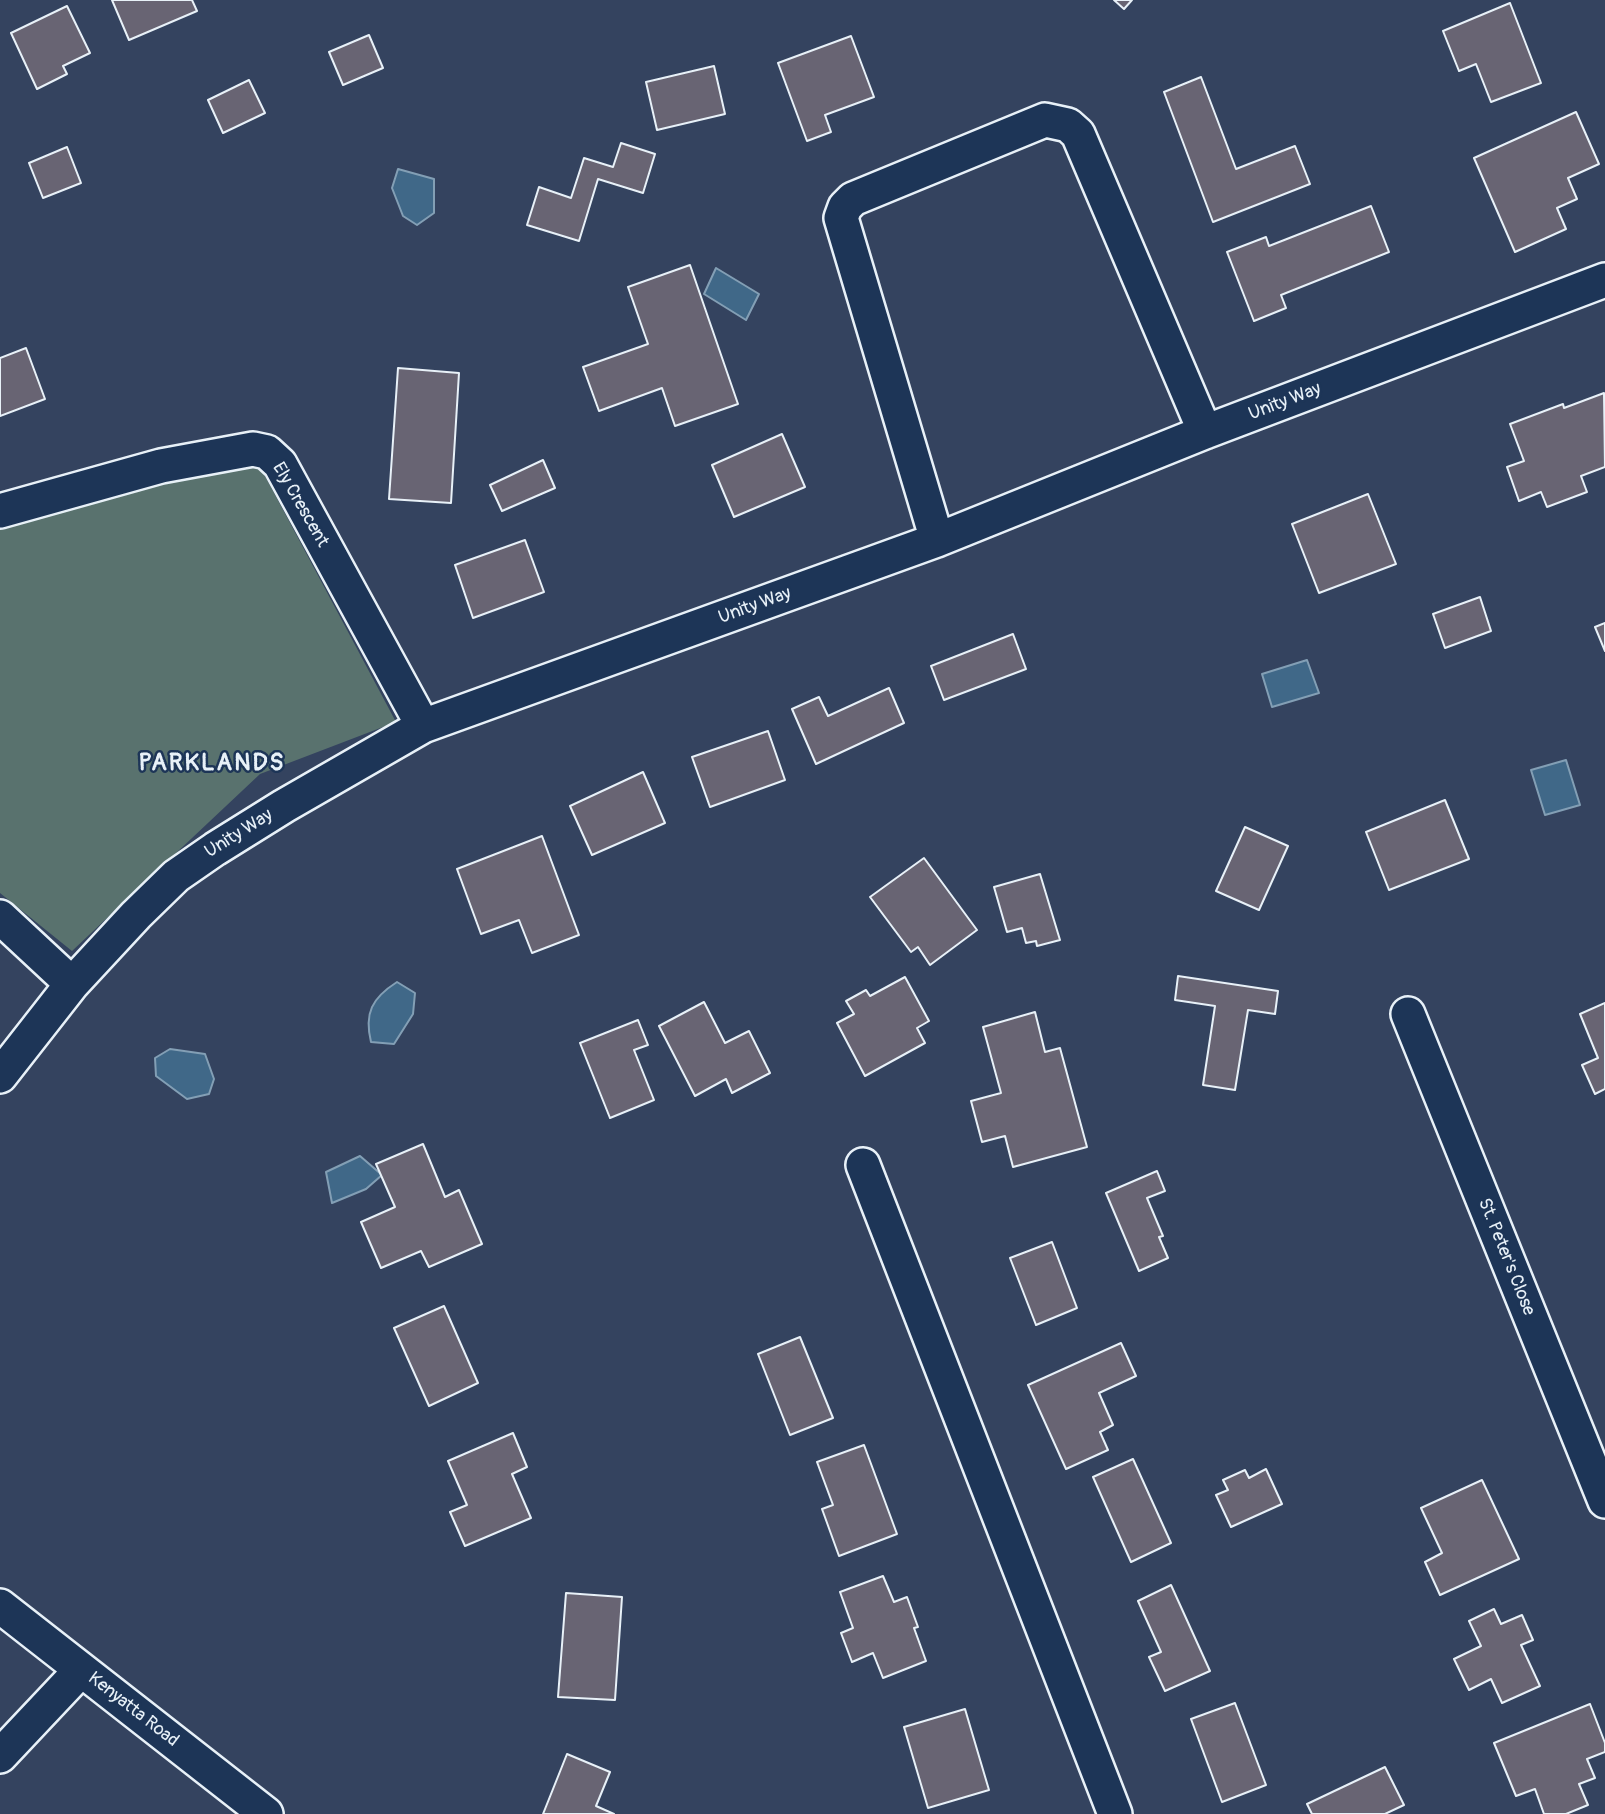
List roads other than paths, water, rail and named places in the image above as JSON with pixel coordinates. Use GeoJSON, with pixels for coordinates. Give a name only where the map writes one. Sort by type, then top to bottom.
{"type":"FeatureCollection","features":[{"type":"Feature","properties":{"kind":"street"},"geometry":{"type":"LineString","coordinates":[[937,540],[841,218],[845,207],[853,199],[1045,120],[1068,125],[1078,134],[1205,432]]}},
{"type":"Feature","properties":{"kind":"street","name":"Unity Way"},"geometry":{"type":"LineString","coordinates":[[0,1076],[72,984],[176,876],[273,813],[423,726],[937,540],[1205,432],[1605,281]]}},
{"type":"Feature","properties":{"kind":"street","name":"Ely Crescent"},"geometry":{"type":"LineString","coordinates":[[0,511],[160,466],[253,449],[267,452],[280,464],[423,726]]}},
{"type":"Feature","properties":{"kind":"street"},"geometry":{"type":"LineString","coordinates":[[0,917],[72,984]]}},
{"type":"Feature","properties":{"kind":"street","name":"St. Peter's Close"},"geometry":{"type":"LineString","coordinates":[[1408,1014],[1605,1501]]}},
{"type":"Feature","properties":{"kind":"street"},"geometry":{"type":"LineString","coordinates":[[863,1165],[1115,1814]]}},
{"type":"Feature","properties":{"kind":"street","name":"Kenyatta Road"},"geometry":{"type":"LineString","coordinates":[[0,1606],[266,1814]]}},
{"type":"Feature","properties":{"kind":"street"},"geometry":{"type":"LineString","coordinates":[[0,1756],[81,1670]]}},
{"type":"Feature","properties":{"kind":"water"},"geometry":{"type":"Polygon","coordinates":[[[398,169],[434,179],[434,213],[417,225],[403,216],[392,188],[398,169]]]}},
{"type":"Feature","properties":{"kind":"water"},"geometry":{"type":"Polygon","coordinates":[[[716,268],[759,294],[746,320],[704,294],[716,268]]]}},
{"type":"Feature","properties":{"kind":"water"},"geometry":{"type":"Polygon","coordinates":[[[1307,660],[1319,693],[1272,707],[1262,674],[1307,660]]]}},
{"type":"Feature","properties":{"kind":"water"},"geometry":{"type":"Polygon","coordinates":[[[1566,760],[1580,805],[1545,815],[1531,770],[1566,760]]]}},
{"type":"Feature","properties":{"kind":"water"},"geometry":{"type":"Polygon","coordinates":[[[397,982],[415,993],[413,1014],[394,1044],[371,1042],[369,1023],[372,1007],[381,994],[397,982]]]}},
{"type":"Feature","properties":{"kind":"water"},"geometry":{"type":"Polygon","coordinates":[[[170,1049],[205,1054],[214,1079],[209,1094],[187,1099],[156,1076],[155,1058],[170,1049]]]}},
{"type":"Feature","properties":{"kind":"water"},"geometry":{"type":"Polygon","coordinates":[[[360,1156],[382,1175],[366,1189],[332,1203],[326,1172],[360,1156]]]}},
{"type":"Feature","properties":{"kind":"district","name":"PARKLANDS"},"geometry":{"type":"Point","coordinates":[212,764]}}]}
